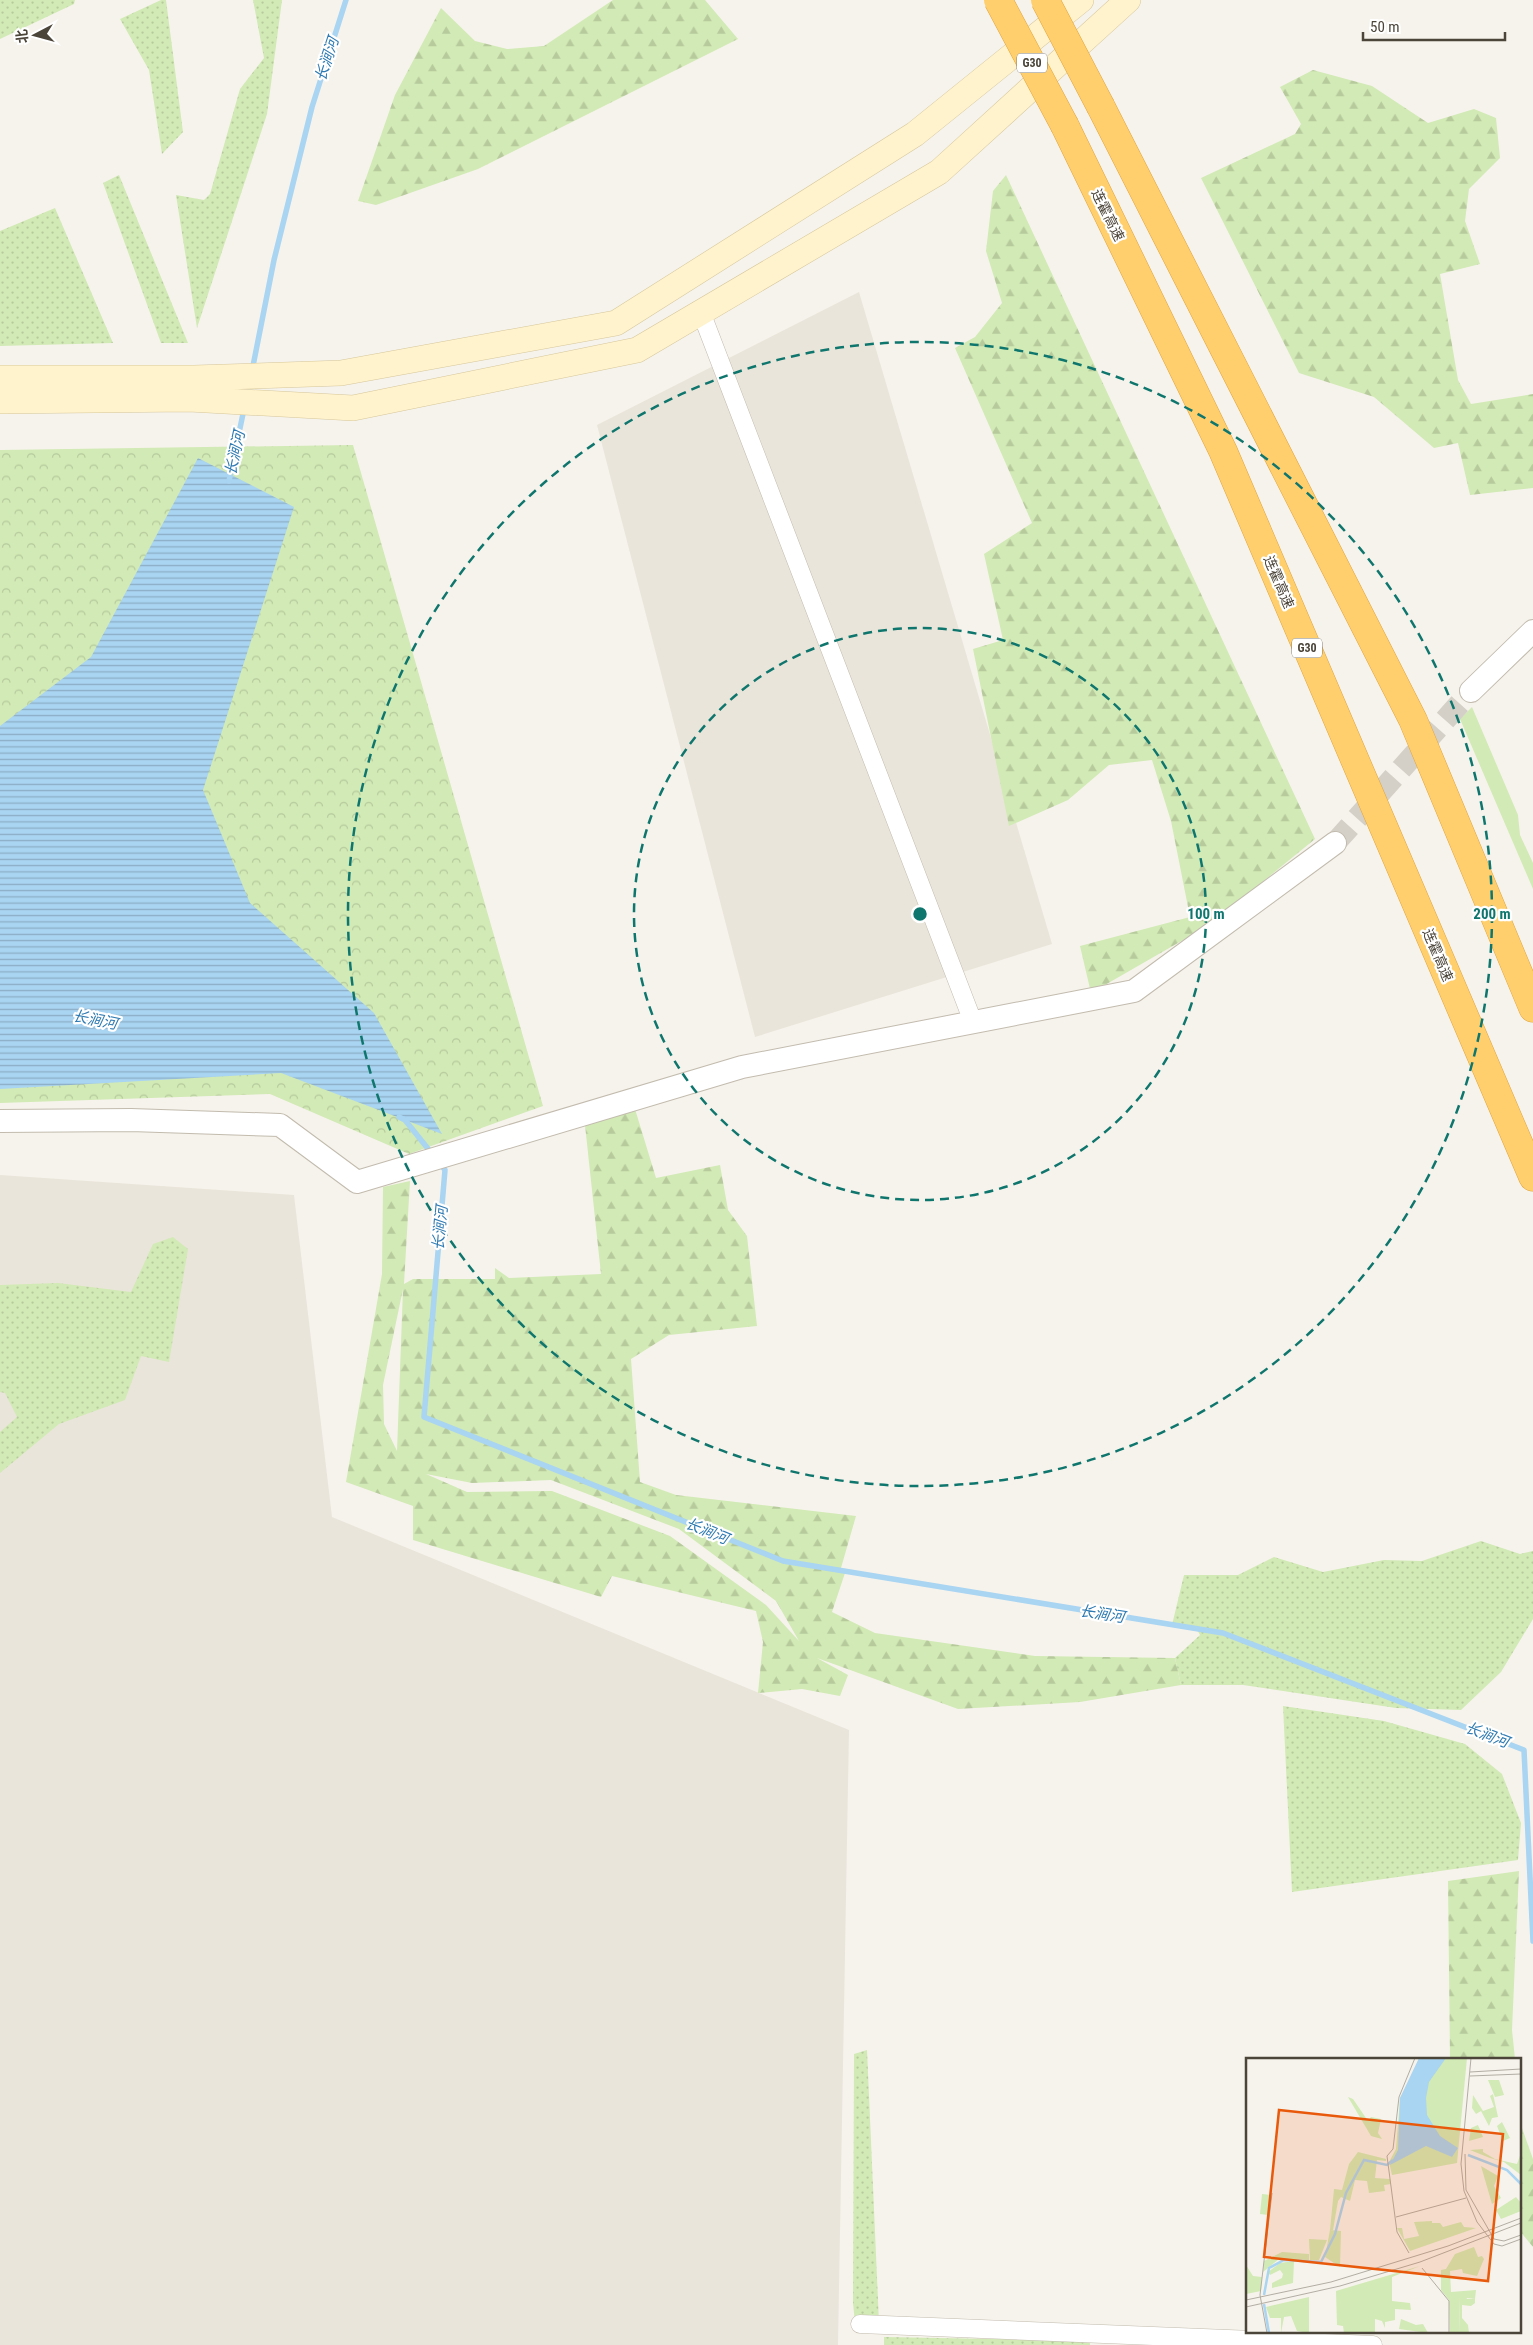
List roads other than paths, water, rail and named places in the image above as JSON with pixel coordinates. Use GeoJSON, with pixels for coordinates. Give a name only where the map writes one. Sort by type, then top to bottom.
{"type":"FeatureCollection","features":[{"type":"Feature","properties":{"kind":"highway","name":"连霍高速"},"geometry":{"type":"LineString","coordinates":[[998,0],[1065,126],[1223,451],[1533,1177]]}},
{"type":"Feature","properties":{"kind":"highway"},"geometry":{"type":"LineString","coordinates":[[1045,0],[1413,720],[1533,1008]]}},
{"type":"Feature","properties":{"kind":"main road"},"geometry":{"type":"LineString","coordinates":[[0,401],[192,389],[341,373],[616,324],[915,134],[1081,0]]}},
{"type":"Feature","properties":{"kind":"main road"},"geometry":{"type":"LineString","coordinates":[[0,378],[192,389],[353,408],[637,350],[938,172],[1128,0]]}},
{"type":"Feature","properties":{"kind":"street"},"geometry":{"type":"LineString","coordinates":[[701,312],[973,1022]]}},
{"type":"Feature","properties":{"kind":"street"},"geometry":{"type":"LineString","coordinates":[[1471,692],[1533,630]]}},
{"type":"Feature","properties":{"kind":"street"},"geometry":{"type":"LineString","coordinates":[[0,1122],[131,1120],[280,1124],[357,1182],[742,1067],[1134,991],[1335,843]]}},
{"type":"Feature","properties":{"kind":"street"},"geometry":{"type":"LineString","coordinates":[[860,2324],[1373,2345]]}},
{"type":"Feature","properties":{"kind":"water"},"geometry":{"type":"Polygon","coordinates":[[[198,458],[294,507],[203,790],[250,903],[374,1013],[442,1134],[281,1073],[0,1089],[0,726],[91,657],[198,458]]]}},
{"type":"Feature","properties":{"kind":"waterway","name":"长涧河"},"geometry":{"type":"LineString","coordinates":[[252,371],[274,260],[312,107],[346,0]]}},
{"type":"Feature","properties":{"kind":"waterway","name":"长涧河"},"geometry":{"type":"LineString","coordinates":[[229,481],[244,409]]}},
{"type":"Feature","properties":{"kind":"waterway","name":"长涧河"},"geometry":{"type":"LineString","coordinates":[[399,1117],[405,1120],[433,1155]]}},
{"type":"Feature","properties":{"kind":"waterway","name":"长涧河"},"geometry":{"type":"LineString","coordinates":[[439,1162],[445,1170],[424,1417],[783,1561],[1223,1633],[1524,1750],[1533,1941]]}},
{"type":"Feature","properties":{"kind":"tunnel"},"geometry":{"type":"LineString","coordinates":[[1335,843],[1471,691]]}}]}
